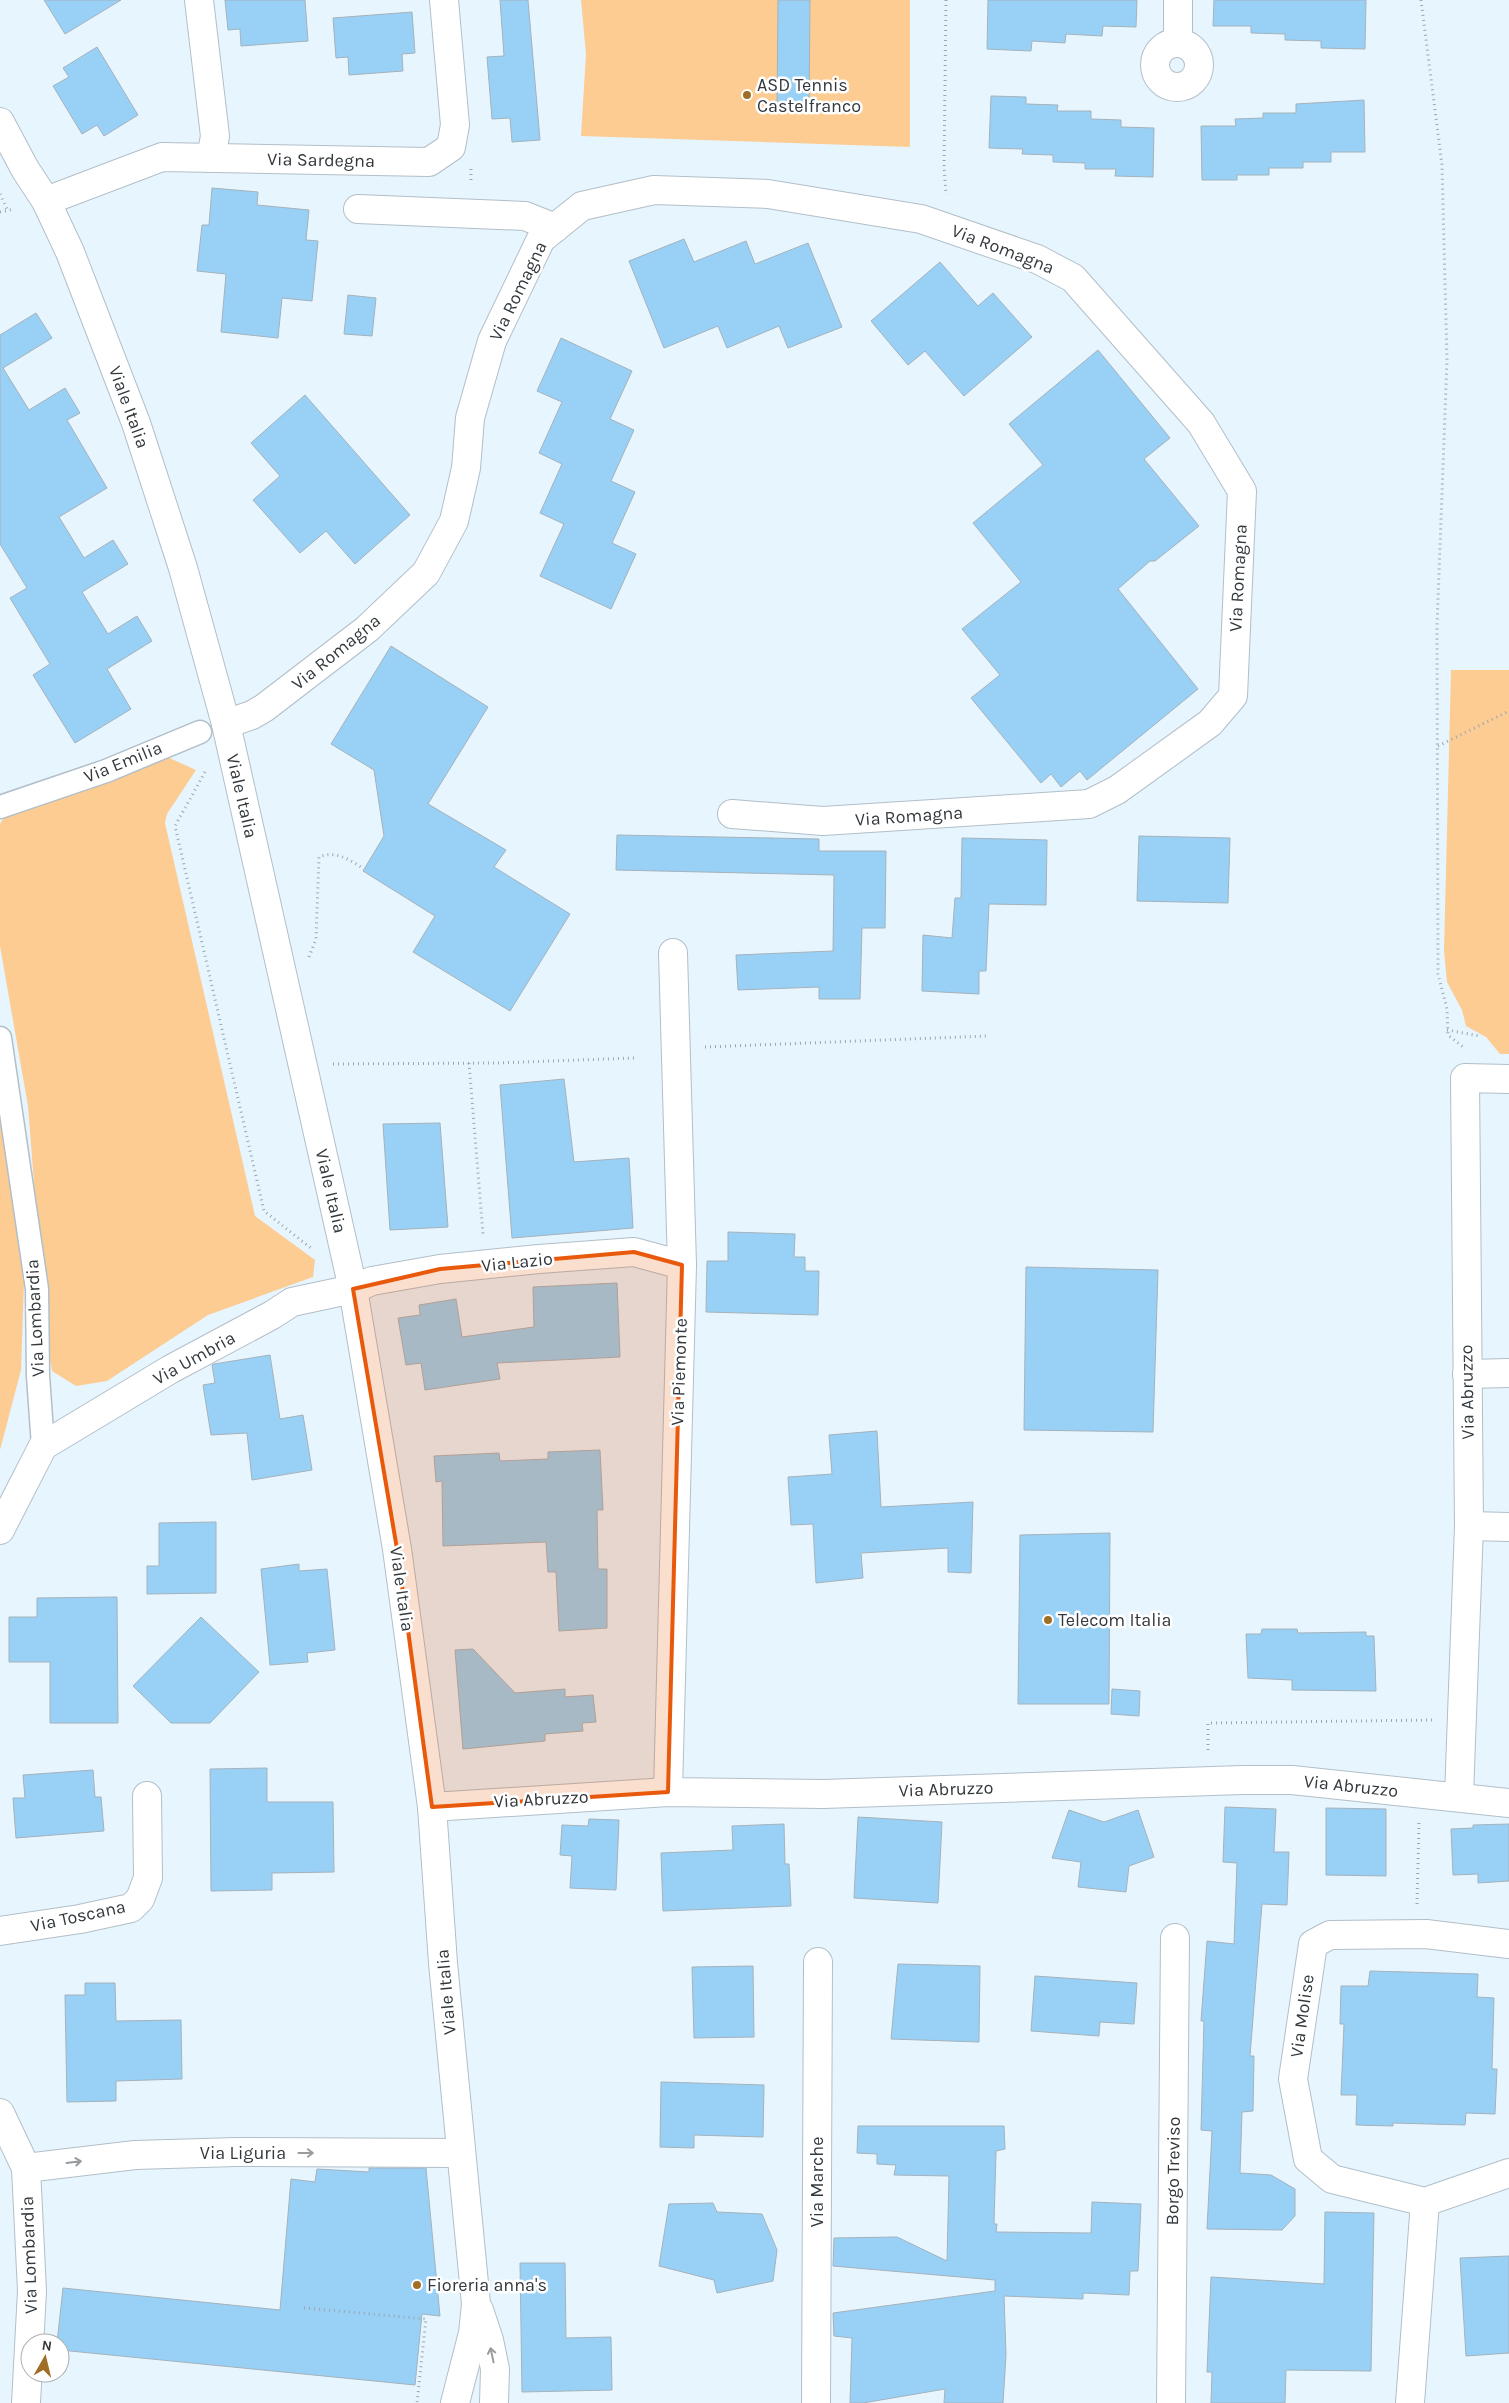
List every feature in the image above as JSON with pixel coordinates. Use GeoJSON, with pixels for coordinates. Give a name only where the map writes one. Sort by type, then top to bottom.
{"type":"FeatureCollection","features":[{"type":"Feature","properties":{"kind":"street"},"geometry":{"type":"LineString","coordinates":[[199,0],[215,136],[211,158]]}},
{"type":"Feature","properties":{"kind":"street","name":"Via Sardegna"},"geometry":{"type":"LineString","coordinates":[[46,201],[162,157],[429,162],[451,147],[455,125],[444,0]]}},
{"type":"Feature","properties":{"kind":"street"},"geometry":{"type":"LineString","coordinates":[[1178,0],[1178,43]]}},
{"type":"Feature","properties":{"kind":"street","name":"Viale Italia"},"geometry":{"type":"LineString","coordinates":[[0,122],[24,169],[46,201],[77,270],[136,423],[183,568],[226,724],[353,1289],[397,1550],[432,1806],[439,1920],[460,2153],[476,2304],[495,2369],[494,2403]]}},
{"type":"Feature","properties":{"kind":"street","name":"Via Romagna"},"geometry":{"type":"LineString","coordinates":[[226,724],[243,719],[264,708],[367,629],[426,573],[454,521],[466,468],[470,418],[492,341],[541,239],[582,206],[654,190],[768,194],[921,219],[1037,259],[1073,278],[1201,423],[1242,491],[1232,696],[1210,723],[1117,790],[1089,804],[824,821],[732,814]]}},
{"type":"Feature","properties":{"kind":"street"},"geometry":{"type":"LineString","coordinates":[[358,209],[525,216],[555,228]]}},
{"type":"Feature","properties":{"kind":"street","name":"Via Emilia"},"geometry":{"type":"LineString","coordinates":[[0,807],[106,771],[200,732]]}},
{"type":"Feature","properties":{"kind":"street","name":"Via Piemonte"},"geometry":{"type":"LineString","coordinates":[[668,1792],[682,1265],[673,952]]}},
{"type":"Feature","properties":{"kind":"street","name":"Via Lombardia"},"geometry":{"type":"LineString","coordinates":[[0,1038],[37,1289],[38,1376],[44,1446]]}},
{"type":"Feature","properties":{"kind":"street","name":"Via Abruzzo"},"geometry":{"type":"LineString","coordinates":[[1459,1796],[1469,1526],[1465,1078],[1509,1079]]}},
{"type":"Feature","properties":{"kind":"street","name":"Via Lazio"},"geometry":{"type":"LineString","coordinates":[[353,1289],[372,1281],[440,1270],[634,1252],[682,1265]]}},
{"type":"Feature","properties":{"kind":"street","name":"Via Umbria"},"geometry":{"type":"LineString","coordinates":[[44,1446],[171,1369],[292,1302],[353,1289]]}},
{"type":"Feature","properties":{"kind":"street"},"geometry":{"type":"LineString","coordinates":[[1467,1374],[1509,1373]]}},
{"type":"Feature","properties":{"kind":"street"},"geometry":{"type":"LineString","coordinates":[[0,1530],[44,1446]]}},
{"type":"Feature","properties":{"kind":"street"},"geometry":{"type":"LineString","coordinates":[[1469,1526],[1509,1526]]}},
{"type":"Feature","properties":{"kind":"street","name":"Via Abruzzo"},"geometry":{"type":"LineString","coordinates":[[432,1806],[668,1792],[823,1794],[1243,1780],[1292,1780],[1459,1796],[1509,1803]]}},
{"type":"Feature","properties":{"kind":"street","name":"Via Toscana"},"geometry":{"type":"LineString","coordinates":[[0,1931],[80,1919],[131,1908],[140,1899],[148,1878],[147,1796]]}},
{"type":"Feature","properties":{"kind":"street","name":"Via Molise"},"geometry":{"type":"LineString","coordinates":[[1426,2202],[1332,2179],[1308,2159],[1293,2079],[1313,1944],[1330,1935],[1416,1935],[1509,1944]]}},
{"type":"Feature","properties":{"kind":"street","name":"Borgo Treviso"},"geometry":{"type":"LineString","coordinates":[[1171,2403],[1175,1938]]}},
{"type":"Feature","properties":{"kind":"street","name":"Via Marche"},"geometry":{"type":"LineString","coordinates":[[816,2403],[818,1962]]}},
{"type":"Feature","properties":{"kind":"street","name":"Via Lombardia"},"geometry":{"type":"LineString","coordinates":[[0,2113],[26,2168],[32,2291],[26,2403]]}},
{"type":"Feature","properties":{"kind":"street","name":"Via Liguria"},"geometry":{"type":"LineString","coordinates":[[26,2168],[135,2155],[236,2152],[460,2153]]}},
{"type":"Feature","properties":{"kind":"street"},"geometry":{"type":"LineString","coordinates":[[1410,2403],[1426,2202],[1509,2172]]}},
{"type":"Feature","properties":{"kind":"street","name":"Viale Italia"},"geometry":{"type":"LineString","coordinates":[[455,2403],[473,2333],[476,2304]]}},
{"type":"Feature","properties":{"kind":"path"},"geometry":{"type":"LineString","coordinates":[[946,0],[944,167],[949,228]]}},
{"type":"Feature","properties":{"kind":"path"},"geometry":{"type":"LineString","coordinates":[[1421,0],[1442,166],[1446,340],[1437,626],[1438,974],[1447,1009],[1448,1035]]}},
{"type":"Feature","properties":{"kind":"path"},"geometry":{"type":"LineString","coordinates":[[0,194],[7,210]]}},
{"type":"Feature","properties":{"kind":"path"},"geometry":{"type":"LineString","coordinates":[[0,212],[13,208]]}},
{"type":"Feature","properties":{"kind":"path"},"geometry":{"type":"LineString","coordinates":[[1438,746],[1509,711]]}},
{"type":"Feature","properties":{"kind":"path"},"geometry":{"type":"LineString","coordinates":[[200,732],[207,769],[175,826],[264,1211],[318,1253]]}},
{"type":"Feature","properties":{"kind":"path"},"geometry":{"type":"LineString","coordinates":[[306,962],[316,939],[319,857],[325,854],[340,855],[364,869]]}},
{"type":"Feature","properties":{"kind":"path"},"geometry":{"type":"LineString","coordinates":[[1447,1030],[1480,1036]]}},
{"type":"Feature","properties":{"kind":"path"},"geometry":{"type":"LineString","coordinates":[[700,1047],[987,1036]]}},
{"type":"Feature","properties":{"kind":"path"},"geometry":{"type":"LineString","coordinates":[[328,1064],[634,1058]]}},
{"type":"Feature","properties":{"kind":"path"},"geometry":{"type":"LineString","coordinates":[[469,1062],[486,1265]]}},
{"type":"Feature","properties":{"kind":"path"},"geometry":{"type":"LineString","coordinates":[[1208,1756],[1208,1723],[1433,1720]]}},
{"type":"Feature","properties":{"kind":"path"},"geometry":{"type":"LineString","coordinates":[[1416,1935],[1420,1793]]}},
{"type":"Feature","properties":{"kind":"path"},"geometry":{"type":"LineString","coordinates":[[304,2308],[426,2319],[417,2403]]}},
{"type":"Feature","properties":{"kind":"highlighted area"},"geometry":{"type":"Polygon","coordinates":[[[634,1252],[682,1265],[668,1792],[432,1807],[397,1549],[353,1289],[440,1269],[634,1252]]]}},
{"type":"Feature","properties":{"kind":"shaded area","name":"ASD Tennis Castelfranco"},"geometry":{"type":"Polygon","coordinates":[[[581,0],[910,0],[910,147],[581,136],[586,54],[581,0]]]}},
{"type":"Feature","properties":{"kind":"shaded area"},"geometry":{"type":"Polygon","coordinates":[[[1451,670],[1509,670],[1509,1054],[1500,1054],[1486,1037],[1466,1026],[1462,1010],[1447,982],[1444,951],[1451,670]]]}},
{"type":"Feature","properties":{"kind":"shaded area"},"geometry":{"type":"Polygon","coordinates":[[[165,756],[196,770],[167,814],[165,823],[255,1216],[315,1260],[313,1277],[208,1315],[107,1381],[76,1386],[52,1371],[46,1338],[28,1106],[0,946],[0,824],[8,810],[165,756]]]}},
{"type":"Feature","properties":{"kind":"shaded area"},"geometry":{"type":"Polygon","coordinates":[[[0,1120],[6,1131],[24,1282],[21,1370],[0,1450],[0,1120]]]}},
{"type":"Feature","properties":{"kind":"building"},"geometry":{"type":"Polygon","coordinates":[[[44,0],[121,0],[65,34],[44,0]]]}},
{"type":"Feature","properties":{"kind":"building"},"geometry":{"type":"Polygon","coordinates":[[[225,0],[305,0],[308,41],[241,46],[240,29],[228,30],[225,0]]]}},
{"type":"Feature","properties":{"kind":"building"},"geometry":{"type":"Polygon","coordinates":[[[500,0],[528,0],[540,140],[512,142],[510,118],[492,119],[487,57],[504,56],[500,0]]]}},
{"type":"Feature","properties":{"kind":"building"},"geometry":{"type":"Polygon","coordinates":[[[778,0],[810,0],[809,111],[777,111],[778,0]]]}},
{"type":"Feature","properties":{"kind":"building"},"geometry":{"type":"Polygon","coordinates":[[[988,0],[1137,0],[1136,27],[1103,26],[1102,36],[1066,34],[1065,43],[1032,41],[1031,51],[987,49],[988,0]]]}},
{"type":"Feature","properties":{"kind":"building"},"geometry":{"type":"Polygon","coordinates":[[[1214,0],[1366,0],[1365,49],[1321,48],[1321,41],[1285,40],[1285,34],[1251,33],[1251,26],[1213,26],[1214,0]]]}},
{"type":"Feature","properties":{"kind":"building"},"geometry":{"type":"Polygon","coordinates":[[[412,12],[415,53],[402,54],[403,71],[349,75],[348,57],[336,58],[333,18],[412,12]]]}},
{"type":"Feature","properties":{"kind":"building"},"geometry":{"type":"Polygon","coordinates":[[[97,47],[138,115],[104,136],[97,125],[82,134],[53,86],[69,77],[63,68],[97,47]]]}},
{"type":"Feature","properties":{"kind":"building"},"geometry":{"type":"Polygon","coordinates":[[[991,96],[1026,97],[1026,104],[1058,105],[1057,111],[1091,111],[1091,119],[1121,120],[1121,127],[1154,128],[1153,177],[1115,176],[1116,169],[1085,169],[1085,163],[1053,162],[1053,155],[1022,154],[1023,149],[989,148],[991,96]]]}},
{"type":"Feature","properties":{"kind":"building"},"geometry":{"type":"Polygon","coordinates":[[[1364,100],[1365,152],[1331,152],[1331,162],[1303,162],[1303,168],[1269,168],[1269,175],[1237,175],[1237,180],[1202,180],[1201,126],[1236,126],[1235,119],[1263,118],[1263,113],[1296,113],[1296,104],[1364,100]]]}},
{"type":"Feature","properties":{"kind":"building"},"geometry":{"type":"Polygon","coordinates":[[[212,188],[258,192],[257,205],[309,210],[306,240],[318,241],[312,301],[282,298],[278,338],[221,332],[226,274],[197,271],[202,225],[209,225],[212,188]]]}},
{"type":"Feature","properties":{"kind":"building"},"geometry":{"type":"Polygon","coordinates":[[[684,239],[694,262],[746,241],[755,264],[808,243],[842,327],[788,348],[779,326],[727,348],[718,326],[664,348],[629,261],[684,239]]]}},
{"type":"Feature","properties":{"kind":"building"},"geometry":{"type":"Polygon","coordinates":[[[940,262],[978,306],[993,293],[1032,337],[964,396],[925,351],[908,365],[871,321],[940,262]]]}},
{"type":"Feature","properties":{"kind":"building"},"geometry":{"type":"Polygon","coordinates":[[[348,295],[376,298],[372,336],[344,334],[348,295]]]}},
{"type":"Feature","properties":{"kind":"building"},"geometry":{"type":"Polygon","coordinates":[[[36,313],[52,338],[3,368],[29,410],[65,388],[80,413],[67,420],[107,488],[59,517],[84,558],[113,540],[128,564],[82,592],[108,634],[137,616],[152,641],[107,669],[131,709],[75,743],[33,675],[50,664],[10,598],[27,588],[0,544],[0,335],[36,313]]]}},
{"type":"Feature","properties":{"kind":"building"},"geometry":{"type":"Polygon","coordinates":[[[561,338],[632,371],[610,419],[634,430],[611,481],[635,492],[612,543],[636,554],[611,609],[540,576],[564,524],[540,513],[562,464],[539,453],[562,402],[537,391],[561,338]]]}},
{"type":"Feature","properties":{"kind":"building"},"geometry":{"type":"Polygon","coordinates":[[[1098,350],[1170,438],[1144,459],[1199,526],[1155,561],[1150,561],[1118,589],[1198,689],[1087,780],[1080,771],[1061,787],[1051,774],[1041,783],[971,698],[1000,675],[962,629],[1021,582],[973,523],[1043,465],[1009,424],[1098,350]]]}},
{"type":"Feature","properties":{"kind":"building"},"geometry":{"type":"Polygon","coordinates":[[[305,395],[410,515],[355,564],[326,531],[300,553],[253,500],[280,476],[251,443],[305,395]]]}},
{"type":"Feature","properties":{"kind":"building"},"geometry":{"type":"Polygon","coordinates":[[[391,646],[488,707],[428,804],[506,850],[494,867],[570,914],[510,1011],[413,952],[435,916],[363,871],[384,836],[374,770],[331,744],[391,646]]]}},
{"type":"Feature","properties":{"kind":"building"},"geometry":{"type":"Polygon","coordinates":[[[617,835],[819,839],[819,851],[886,851],[885,928],[862,928],[860,999],[819,999],[819,987],[738,990],[736,955],[833,951],[834,875],[616,870],[617,835]]]}},
{"type":"Feature","properties":{"kind":"building"},"geometry":{"type":"Polygon","coordinates":[[[1139,836],[1230,838],[1228,903],[1137,901],[1139,836]]]}},
{"type":"Feature","properties":{"kind":"building"},"geometry":{"type":"Polygon","coordinates":[[[962,838],[1047,840],[1046,905],[989,904],[986,971],[979,971],[979,994],[922,991],[923,935],[952,938],[955,898],[961,898],[962,838]]]}},
{"type":"Feature","properties":{"kind":"building"},"geometry":{"type":"Polygon","coordinates":[[[564,1079],[574,1162],[629,1158],[633,1228],[512,1238],[500,1085],[564,1079]]]}},
{"type":"Feature","properties":{"kind":"building"},"geometry":{"type":"Polygon","coordinates":[[[440,1123],[448,1227],[390,1230],[383,1124],[440,1123]]]}},
{"type":"Feature","properties":{"kind":"building"},"geometry":{"type":"Polygon","coordinates":[[[728,1232],[795,1234],[794,1257],[805,1257],[805,1271],[819,1271],[818,1315],[706,1312],[707,1261],[728,1261],[728,1232]]]}},
{"type":"Feature","properties":{"kind":"building"},"geometry":{"type":"Polygon","coordinates":[[[1026,1267],[1158,1270],[1153,1432],[1024,1430],[1026,1267]]]}},
{"type":"Feature","properties":{"kind":"building"},"geometry":{"type":"Polygon","coordinates":[[[617,1283],[620,1357],[497,1363],[500,1379],[425,1390],[421,1363],[406,1365],[398,1318],[420,1315],[419,1305],[456,1299],[462,1337],[534,1327],[533,1287],[617,1283]]]}},
{"type":"Feature","properties":{"kind":"building"},"geometry":{"type":"Polygon","coordinates":[[[270,1355],[280,1419],[303,1415],[312,1470],[252,1480],[247,1433],[211,1435],[203,1385],[215,1383],[212,1365],[214,1364],[270,1355]]]}},
{"type":"Feature","properties":{"kind":"building"},"geometry":{"type":"Polygon","coordinates":[[[877,1431],[881,1507],[973,1502],[971,1573],[948,1572],[948,1548],[861,1553],[863,1578],[816,1583],[813,1524],[791,1525],[788,1477],[832,1474],[829,1435],[877,1431]]]}},
{"type":"Feature","properties":{"kind":"building"},"geometry":{"type":"Polygon","coordinates":[[[600,1450],[603,1510],[597,1510],[598,1569],[607,1569],[607,1628],[559,1631],[556,1572],[548,1572],[546,1542],[443,1546],[442,1481],[436,1482],[434,1456],[499,1453],[500,1461],[548,1459],[548,1452],[600,1450]]]}},
{"type":"Feature","properties":{"kind":"building"},"geometry":{"type":"Polygon","coordinates":[[[216,1522],[216,1593],[147,1594],[147,1566],[159,1566],[159,1523],[216,1522]]]}},
{"type":"Feature","properties":{"kind":"building","name":"Telecom Italia"},"geometry":{"type":"Polygon","coordinates":[[[1110,1533],[1109,1704],[1018,1704],[1020,1535],[1110,1533]]]}},
{"type":"Feature","properties":{"kind":"building"},"geometry":{"type":"Polygon","coordinates":[[[299,1564],[299,1571],[327,1569],[335,1650],[307,1653],[308,1662],[270,1665],[261,1569],[299,1564]]]}},
{"type":"Feature","properties":{"kind":"building"},"geometry":{"type":"Polygon","coordinates":[[[117,1597],[118,1723],[50,1723],[50,1662],[9,1662],[9,1617],[37,1617],[37,1598],[117,1597]]]}},
{"type":"Feature","properties":{"kind":"building"},"geometry":{"type":"Polygon","coordinates":[[[201,1617],[259,1672],[210,1723],[171,1723],[133,1686],[201,1617]]]}},
{"type":"Feature","properties":{"kind":"building"},"geometry":{"type":"Polygon","coordinates":[[[1262,1629],[1297,1629],[1298,1633],[1366,1632],[1366,1636],[1374,1636],[1376,1691],[1292,1690],[1292,1680],[1248,1678],[1246,1634],[1261,1634],[1262,1629]]]}},
{"type":"Feature","properties":{"kind":"building"},"geometry":{"type":"Polygon","coordinates":[[[473,1649],[515,1693],[565,1689],[565,1697],[593,1695],[596,1722],[582,1723],[583,1731],[545,1734],[545,1741],[463,1749],[455,1650],[473,1649]]]}},
{"type":"Feature","properties":{"kind":"building"},"geometry":{"type":"Polygon","coordinates":[[[1112,1689],[1140,1691],[1139,1716],[1111,1714],[1112,1689]]]}},
{"type":"Feature","properties":{"kind":"building"},"geometry":{"type":"Polygon","coordinates":[[[267,1768],[267,1802],[333,1802],[334,1872],[272,1873],[272,1890],[211,1891],[210,1769],[267,1768]]]}},
{"type":"Feature","properties":{"kind":"building"},"geometry":{"type":"Polygon","coordinates":[[[93,1770],[95,1797],[101,1797],[104,1831],[16,1838],[13,1798],[25,1798],[23,1775],[93,1770]]]}},
{"type":"Feature","properties":{"kind":"building"},"geometry":{"type":"Polygon","coordinates":[[[1225,1807],[1276,1809],[1274,1852],[1289,1852],[1287,1905],[1262,1904],[1250,2056],[1254,2056],[1253,2111],[1242,2112],[1240,2173],[1271,2175],[1295,2189],[1295,2216],[1282,2230],[1207,2229],[1212,2131],[1201,2130],[1204,2021],[1201,2021],[1207,1941],[1234,1944],[1237,1863],[1223,1862],[1225,1807]]]}},
{"type":"Feature","properties":{"kind":"building"},"geometry":{"type":"Polygon","coordinates":[[[1326,1808],[1386,1809],[1386,1876],[1326,1875],[1326,1808]]]}},
{"type":"Feature","properties":{"kind":"building"},"geometry":{"type":"Polygon","coordinates":[[[1069,1810],[1104,1822],[1138,1810],[1154,1857],[1129,1866],[1126,1892],[1078,1887],[1081,1862],[1052,1858],[1069,1810]]]}},
{"type":"Feature","properties":{"kind":"building"},"geometry":{"type":"Polygon","coordinates":[[[858,1817],[942,1822],[938,1903],[854,1898],[858,1817]]]}},
{"type":"Feature","properties":{"kind":"building"},"geometry":{"type":"Polygon","coordinates":[[[589,1819],[619,1820],[616,1890],[570,1888],[572,1856],[560,1855],[562,1825],[588,1826],[589,1819]]]}},
{"type":"Feature","properties":{"kind":"building"},"geometry":{"type":"Polygon","coordinates":[[[784,1824],[785,1864],[789,1864],[791,1906],[663,1911],[661,1853],[733,1850],[732,1826],[784,1824]]]}},
{"type":"Feature","properties":{"kind":"building"},"geometry":{"type":"Polygon","coordinates":[[[1509,1824],[1509,1881],[1478,1883],[1478,1874],[1453,1875],[1451,1829],[1473,1828],[1473,1825],[1509,1824]]]}},
{"type":"Feature","properties":{"kind":"building"},"geometry":{"type":"Polygon","coordinates":[[[898,1964],[980,1966],[979,2042],[891,2039],[898,1964]]]}},
{"type":"Feature","properties":{"kind":"building"},"geometry":{"type":"Polygon","coordinates":[[[753,1966],[754,2037],[694,2038],[692,1967],[753,1966]]]}},
{"type":"Feature","properties":{"kind":"building"},"geometry":{"type":"Polygon","coordinates":[[[1370,1971],[1478,1974],[1477,1997],[1494,1998],[1492,2069],[1497,2069],[1495,2114],[1466,2113],[1465,2125],[1393,2123],[1393,2126],[1356,2125],[1357,2095],[1341,2095],[1344,2024],[1340,2024],[1341,1986],[1368,1986],[1370,1971]]]}},
{"type":"Feature","properties":{"kind":"building"},"geometry":{"type":"Polygon","coordinates":[[[1035,1976],[1137,1983],[1134,2024],[1100,2022],[1099,2036],[1031,2031],[1035,1976]]]}},
{"type":"Feature","properties":{"kind":"building"},"geometry":{"type":"Polygon","coordinates":[[[85,1983],[115,1983],[116,2021],[181,2020],[182,2079],[116,2081],[116,2101],[67,2102],[65,1995],[85,1995],[85,1983]]]}},
{"type":"Feature","properties":{"kind":"building"},"geometry":{"type":"Polygon","coordinates":[[[661,2082],[764,2085],[763,2137],[694,2135],[694,2148],[660,2147],[661,2082]]]}},
{"type":"Feature","properties":{"kind":"building"},"geometry":{"type":"Polygon","coordinates":[[[858,2126],[1004,2126],[1005,2149],[996,2151],[994,2224],[997,2224],[996,2232],[1091,2233],[1092,2202],[1141,2204],[1138,2271],[1130,2271],[1129,2295],[1083,2293],[1083,2299],[1004,2296],[1006,2355],[1003,2403],[944,2403],[945,2389],[863,2403],[850,2403],[852,2338],[834,2336],[833,2313],[995,2291],[995,2280],[833,2266],[834,2238],[897,2237],[947,2261],[949,2176],[894,2175],[896,2165],[877,2164],[877,2154],[857,2153],[858,2126]]]}},
{"type":"Feature","properties":{"kind":"building"},"geometry":{"type":"Polygon","coordinates":[[[369,2168],[426,2168],[440,2316],[422,2314],[415,2385],[70,2351],[70,2333],[58,2333],[63,2288],[280,2310],[291,2179],[315,2182],[317,2169],[369,2172],[369,2168]]]}},
{"type":"Feature","properties":{"kind":"building"},"geometry":{"type":"Polygon","coordinates":[[[713,2203],[717,2212],[762,2214],[777,2250],[773,2281],[717,2293],[714,2280],[659,2266],[669,2204],[713,2203]]]}},
{"type":"Feature","properties":{"kind":"building"},"geometry":{"type":"Polygon","coordinates":[[[1325,2212],[1374,2213],[1371,2371],[1286,2370],[1285,2403],[1211,2403],[1212,2372],[1207,2372],[1211,2277],[1324,2284],[1325,2212]]]}},
{"type":"Feature","properties":{"kind":"building"},"geometry":{"type":"Polygon","coordinates":[[[1509,2256],[1509,2353],[1466,2356],[1460,2258],[1509,2256]]]}},
{"type":"Feature","properties":{"kind":"building"},"geometry":{"type":"Polygon","coordinates":[[[520,2263],[565,2263],[566,2338],[611,2337],[612,2390],[522,2392],[520,2263]]]}},
{"type":"Feature","properties":{"kind":"place","name":"ASD Tennis Castelfranco"},"geometry":{"type":"Point","coordinates":[747,95]}},
{"type":"Feature","properties":{"kind":"place","name":"Telecom Italia"},"geometry":{"type":"Point","coordinates":[1048,1620]}},
{"type":"Feature","properties":{"kind":"place","name":"Fioreria anna's"},"geometry":{"type":"Point","coordinates":[417,2285]}}]}
